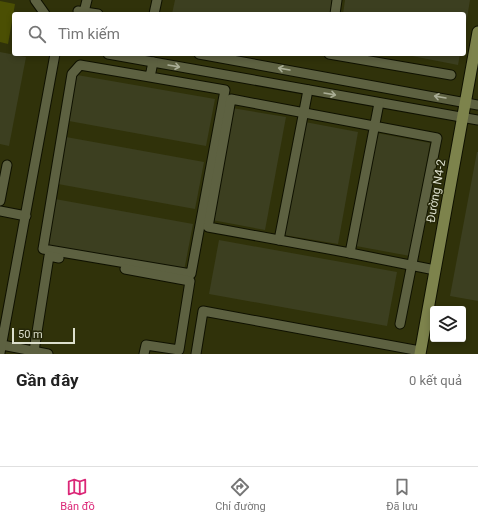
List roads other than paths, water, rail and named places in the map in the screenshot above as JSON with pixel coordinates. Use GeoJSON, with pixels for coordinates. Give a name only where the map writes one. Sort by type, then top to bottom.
{"type":"FeatureCollection","features":[{"type":"Feature","properties":{"kind":"main road","name":"Đường N4-2"},"geometry":{"type":"LineString","coordinates":[[420,352],[478,32]]}},
{"type":"Feature","properties":{"kind":"street"},"geometry":{"type":"LineString","coordinates":[[35,0],[44,12]]}},
{"type":"Feature","properties":{"kind":"street"},"geometry":{"type":"LineString","coordinates":[[86,0],[81,11],[87,12]]}},
{"type":"Feature","properties":{"kind":"street"},"geometry":{"type":"LineString","coordinates":[[154,12],[157,0]]}},
{"type":"Feature","properties":{"kind":"street"},"geometry":{"type":"LineString","coordinates":[[334,12],[337,0]]}},
{"type":"Feature","properties":{"kind":"street"},"geometry":{"type":"LineString","coordinates":[[48,354],[34,351],[1,349],[55,56]]}},
{"type":"Feature","properties":{"kind":"street"},"geometry":{"type":"LineString","coordinates":[[119,56],[478,120]]}},
{"type":"Feature","properties":{"kind":"street"},"geometry":{"type":"LineString","coordinates":[[220,56],[242,58],[478,104]]}},
{"type":"Feature","properties":{"kind":"street"},"geometry":{"type":"LineString","coordinates":[[342,56],[451,75]]}},
{"type":"Feature","properties":{"kind":"street"},"geometry":{"type":"LineString","coordinates":[[150,77],[153,62]]}},
{"type":"Feature","properties":{"kind":"street"},"geometry":{"type":"LineString","coordinates":[[80,65],[150,77],[225,90],[191,274],[43,249],[72,74],[80,65]]}},
{"type":"Feature","properties":{"kind":"street"},"geometry":{"type":"LineString","coordinates":[[279,240],[308,90]]}},
{"type":"Feature","properties":{"kind":"street"},"geometry":{"type":"LineString","coordinates":[[400,324],[412,265],[437,138],[375,125],[231,99],[208,227],[350,253],[412,265],[435,270]]}},
{"type":"Feature","properties":{"kind":"street"},"geometry":{"type":"LineString","coordinates":[[350,253],[379,103]]}},
{"type":"Feature","properties":{"kind":"street"},"geometry":{"type":"LineString","coordinates":[[0,202],[7,165]]}},
{"type":"Feature","properties":{"kind":"street"},"geometry":{"type":"LineString","coordinates":[[0,211],[26,216]]}},
{"type":"Feature","properties":{"kind":"street"},"geometry":{"type":"LineString","coordinates":[[34,351],[49,256],[190,281],[179,350],[146,345],[144,354]]}},
{"type":"Feature","properties":{"kind":"street"},"geometry":{"type":"LineString","coordinates":[[196,354],[204,311],[399,351],[420,352]]}}]}
